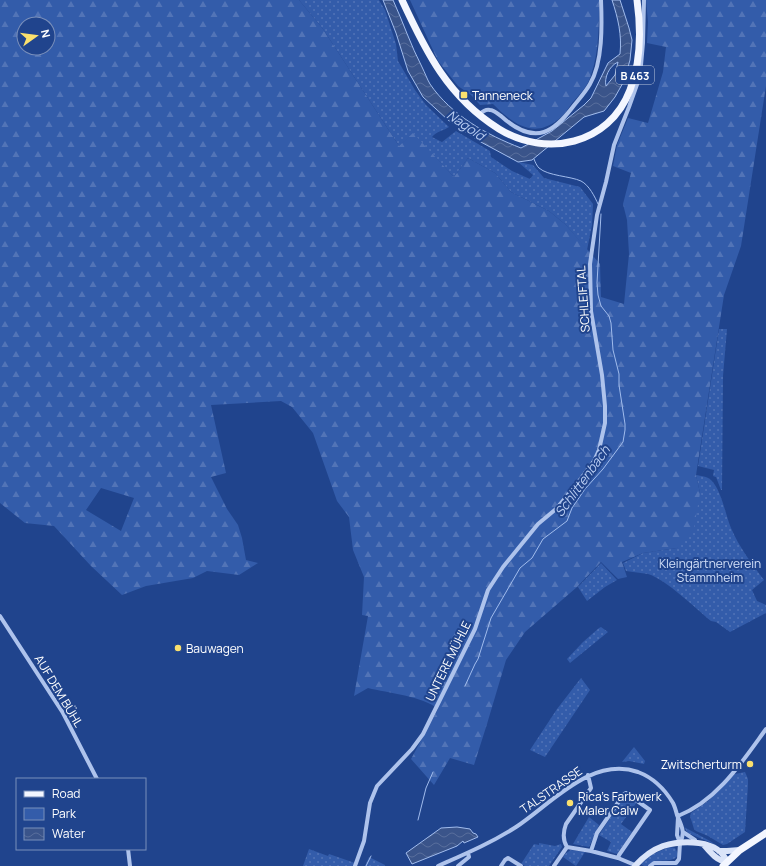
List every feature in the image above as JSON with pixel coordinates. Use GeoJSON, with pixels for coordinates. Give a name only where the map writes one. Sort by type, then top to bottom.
{"type":"FeatureCollection","features":[{"type":"Feature","properties":{"kind":"main road","name":"B 463"},"geometry":{"type":"LineString","coordinates":[[402,0],[437,69],[453,89],[480,114],[498,128],[520,140],[553,145],[573,142],[592,134],[610,121],[625,101],[634,80],[638,53],[639,26],[636,0]]}},
{"type":"Feature","properties":{"kind":"main road"},"geometry":{"type":"LineString","coordinates":[[725,864],[740,850],[766,833]]}},
{"type":"Feature","properties":{"kind":"street"},"geometry":{"type":"LineString","coordinates":[[480,114],[491,110],[511,125],[532,133],[547,131],[560,122],[585,92],[594,76],[600,52],[601,0]]}},
{"type":"Feature","properties":{"kind":"street","name":"SCHLEIFTAL"},"geometry":{"type":"LineString","coordinates":[[518,549],[538,524],[560,505],[578,484],[594,461],[603,436],[605,406],[602,375],[591,311],[590,264],[597,215],[614,145],[640,76],[643,43],[644,0]]}},
{"type":"Feature","properties":{"kind":"street","name":"UNTERE MÜHLE"},"geometry":{"type":"LineString","coordinates":[[355,866],[364,841],[370,803],[377,786],[399,763],[423,734],[475,629],[488,590],[503,567],[518,549]]}},
{"type":"Feature","properties":{"kind":"street","name":"AUF DEM BÜHL"},"geometry":{"type":"LineString","coordinates":[[0,616],[63,713],[96,778]]}},
{"type":"Feature","properties":{"kind":"street"},"geometry":{"type":"LineString","coordinates":[[678,816],[695,808],[715,792],[740,764],[766,729]]}},
{"type":"Feature","properties":{"kind":"street","name":"TALSTRASSE"},"geometry":{"type":"LineString","coordinates":[[438,866],[468,853],[514,828],[532,816],[559,794],[588,775],[608,770],[632,770],[649,776],[668,794],[682,826],[683,832]]}},
{"type":"Feature","properties":{"kind":"street"},"geometry":{"type":"LineString","coordinates":[[567,847],[563,837],[563,830],[591,788],[588,775]]}},
{"type":"Feature","properties":{"kind":"street"},"geometry":{"type":"LineString","coordinates":[[591,850],[597,833],[626,793],[650,810],[618,858]]}},
{"type":"Feature","properties":{"kind":"street","name":"TALSTRASSE"},"geometry":{"type":"LineString","coordinates":[[678,816],[677,835],[680,843]]}},
{"type":"Feature","properties":{"kind":"street"},"geometry":{"type":"LineString","coordinates":[[683,832],[696,843]]}},
{"type":"Feature","properties":{"kind":"street"},"geometry":{"type":"LineString","coordinates":[[650,866],[654,863],[676,863],[679,859],[680,843],[683,838],[683,832]]}},
{"type":"Feature","properties":{"kind":"street"},"geometry":{"type":"LineString","coordinates":[[567,847],[591,850],[618,858],[635,866],[653,851],[669,844],[696,843],[715,848],[725,858],[725,864]]}},
{"type":"Feature","properties":{"kind":"street"},"geometry":{"type":"LineString","coordinates":[[704,845],[725,864]]}},
{"type":"Feature","properties":{"kind":"street"},"geometry":{"type":"LineString","coordinates":[[554,866],[567,847]]}},
{"type":"Feature","properties":{"kind":"street"},"geometry":{"type":"LineString","coordinates":[[128,850],[130,866]]}},
{"type":"Feature","properties":{"kind":"street"},"geometry":{"type":"LineString","coordinates":[[719,851],[727,852],[740,850]]}},
{"type":"Feature","properties":{"kind":"street","name":"TALSTRASSE"},"geometry":{"type":"LineString","coordinates":[[458,866],[469,856],[468,853]]}},
{"type":"Feature","properties":{"kind":"street"},"geometry":{"type":"LineString","coordinates":[[501,866],[508,858],[521,866]]}},
{"type":"Feature","properties":{"kind":"green space"},"geometry":{"type":"Polygon","coordinates":[[[0,0],[299,0],[323,29],[399,146],[413,133],[454,177],[468,158],[495,173],[511,192],[549,211],[566,225],[600,264],[601,297],[624,304],[629,254],[627,220],[623,204],[631,173],[613,166],[617,145],[628,118],[648,123],[663,72],[666,47],[647,43],[648,22],[646,0],[766,0],[766,86],[741,246],[724,295],[696,475],[700,493],[694,528],[683,543],[677,548],[643,553],[622,562],[627,577],[618,579],[601,562],[577,587],[525,632],[506,660],[474,765],[450,758],[434,785],[411,759],[438,709],[415,698],[368,688],[354,696],[368,616],[362,615],[364,577],[353,550],[349,517],[337,501],[313,433],[292,407],[281,401],[211,405],[226,473],[211,477],[227,509],[238,525],[246,560],[258,563],[239,575],[207,571],[193,578],[146,586],[122,595],[91,566],[54,526],[25,523],[0,503],[0,0]],[[101,488],[86,510],[121,531],[134,498],[101,488]]]}},
{"type":"Feature","properties":{"kind":"green space"},"geometry":{"type":"Polygon","coordinates":[[[299,0],[379,0],[385,10],[396,44],[398,61],[415,90],[426,105],[449,127],[436,133],[432,137],[442,142],[456,131],[490,151],[491,157],[512,171],[530,179],[533,175],[518,162],[533,165],[544,178],[580,187],[593,204],[592,225],[587,250],[566,225],[549,211],[511,192],[495,173],[468,158],[454,177],[413,134],[399,146],[323,29],[299,0]]]}},
{"type":"Feature","properties":{"kind":"green space"},"geometry":{"type":"Polygon","coordinates":[[[410,0],[599,0],[599,29],[597,48],[590,79],[583,90],[559,119],[547,126],[539,128],[522,126],[507,117],[493,104],[480,105],[471,95],[458,86],[438,61],[410,0]]]}},
{"type":"Feature","properties":{"kind":"green space"},"geometry":{"type":"Polygon","coordinates":[[[719,329],[727,329],[723,376],[722,490],[716,477],[713,476],[714,470],[698,466],[719,329]]]}},
{"type":"Feature","properties":{"kind":"green space","name":"Kleingärtnerverein Stammheim"},"geometry":{"type":"Polygon","coordinates":[[[696,475],[708,478],[715,485],[721,496],[734,535],[764,580],[752,590],[757,601],[766,605],[766,613],[730,632],[716,622],[711,621],[664,582],[648,574],[626,571],[623,563],[643,553],[677,548],[700,493],[696,475]]]}},
{"type":"Feature","properties":{"kind":"green space"},"geometry":{"type":"Polygon","coordinates":[[[601,563],[617,580],[587,601],[578,587],[601,563]]]}},
{"type":"Feature","properties":{"kind":"green space"},"geometry":{"type":"Polygon","coordinates":[[[601,627],[608,632],[570,663],[567,659],[583,642],[601,627]]]}},
{"type":"Feature","properties":{"kind":"green space"},"geometry":{"type":"Polygon","coordinates":[[[581,678],[590,690],[545,757],[530,750],[557,709],[581,678]]]}},
{"type":"Feature","properties":{"kind":"green space"},"geometry":{"type":"Polygon","coordinates":[[[634,747],[645,761],[644,764],[629,761],[622,762],[634,747]]]}},
{"type":"Feature","properties":{"kind":"green space"},"geometry":{"type":"Polygon","coordinates":[[[745,772],[748,779],[748,785],[745,832],[723,845],[696,831],[690,816],[691,813],[708,801],[735,774],[745,772]]]}},
{"type":"Feature","properties":{"kind":"green space"},"geometry":{"type":"Polygon","coordinates":[[[624,797],[629,797],[637,802],[621,824],[632,832],[617,854],[607,851],[611,842],[599,835],[624,797]]]}},
{"type":"Feature","properties":{"kind":"green space"},"geometry":{"type":"Polygon","coordinates":[[[589,817],[599,825],[589,847],[573,844],[589,817]]]}},
{"type":"Feature","properties":{"kind":"green space"},"geometry":{"type":"Polygon","coordinates":[[[684,827],[710,841],[716,845],[688,833],[684,827]]]}},
{"type":"Feature","properties":{"kind":"green space"},"geometry":{"type":"Polygon","coordinates":[[[539,843],[555,846],[561,844],[562,847],[549,866],[525,866],[521,864],[534,844],[539,845],[539,843]]]}},
{"type":"Feature","properties":{"kind":"green space"},"geometry":{"type":"Polygon","coordinates":[[[669,847],[675,848],[677,856],[675,858],[671,860],[654,861],[648,866],[641,864],[651,855],[669,847]]]}},
{"type":"Feature","properties":{"kind":"green space"},"geometry":{"type":"Polygon","coordinates":[[[309,849],[355,863],[354,866],[303,866],[309,849]]]}},
{"type":"Feature","properties":{"kind":"green space"},"geometry":{"type":"Polygon","coordinates":[[[571,850],[585,852],[576,866],[563,857],[571,850]]]}},
{"type":"Feature","properties":{"kind":"green space"},"geometry":{"type":"Polygon","coordinates":[[[369,857],[385,865],[385,866],[365,866],[369,857]]]}},
{"type":"Feature","properties":{"kind":"water","name":"Nagold"},"geometry":{"type":"Polygon","coordinates":[[[383,0],[393,0],[414,51],[430,84],[448,105],[471,123],[495,137],[521,148],[552,131],[584,105],[591,98],[608,63],[620,54],[619,27],[612,0],[620,0],[632,40],[630,60],[624,81],[615,97],[604,111],[584,117],[532,160],[518,162],[479,141],[448,120],[423,97],[408,71],[396,33],[383,0]],[[618,62],[612,66],[608,72],[606,86],[615,75],[618,62]]]}},
{"type":"Feature","properties":{"kind":"water"},"geometry":{"type":"Polygon","coordinates":[[[457,827],[470,829],[478,837],[464,843],[463,841],[457,846],[412,864],[406,853],[441,828],[457,827]]]}},
{"type":"Feature","properties":{"kind":"waterway","name":"Schlittenbach"},"geometry":{"type":"LineString","coordinates":[[534,159],[538,167],[543,171],[576,179],[587,185],[598,204]]}},
{"type":"Feature","properties":{"kind":"waterway","name":"Schlittenbach"},"geometry":{"type":"LineString","coordinates":[[465,686],[478,659],[491,618],[520,568],[532,558],[543,539],[567,521],[572,508],[585,489],[603,469],[623,442],[625,424],[619,385],[619,374],[613,350],[611,323],[609,316],[601,306],[598,295],[597,283],[601,214]]}},
{"type":"Feature","properties":{"kind":"waterway","name":"Schlittenbach"},"geometry":{"type":"LineString","coordinates":[[418,820],[426,788],[433,772]]}},
{"type":"Feature","properties":{"kind":"waterway","name":"Schlittenbach"},"geometry":{"type":"LineString","coordinates":[[366,866],[371,856]]}},
{"type":"Feature","properties":{"kind":"place","name":"Tanneneck"},"geometry":{"type":"Point","coordinates":[464,95]}},
{"type":"Feature","properties":{"kind":"place","name":"Bauwagen"},"geometry":{"type":"Point","coordinates":[178,648]}},
{"type":"Feature","properties":{"kind":"place","name":"Zwitscherturm"},"geometry":{"type":"Point","coordinates":[750,764]}},
{"type":"Feature","properties":{"kind":"place","name":"Rica's Farbwerk Maler Calw"},"geometry":{"type":"Point","coordinates":[570,803]}}]}
